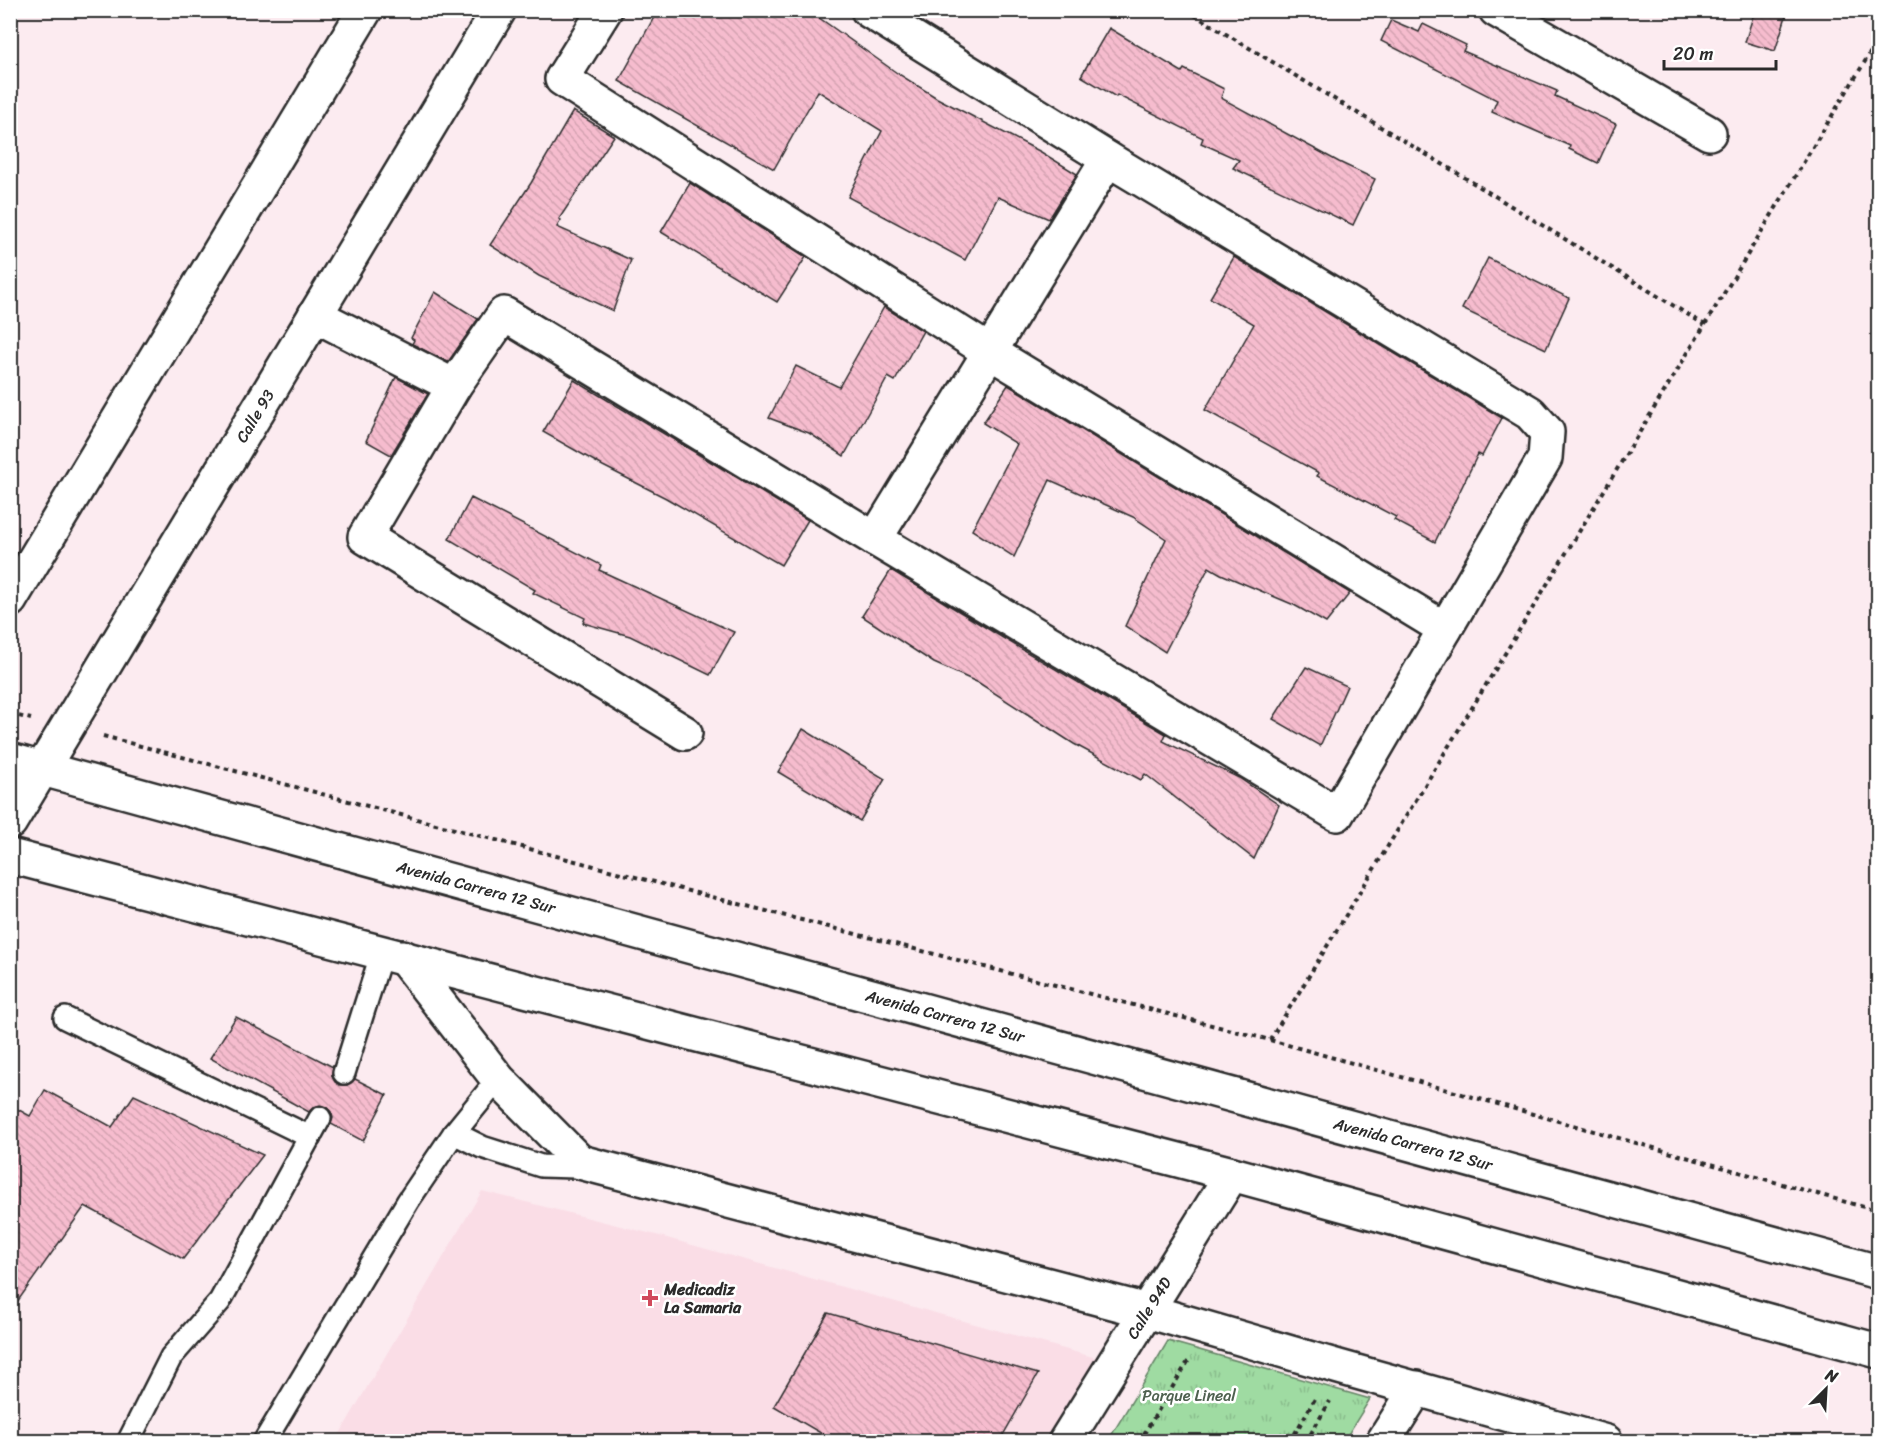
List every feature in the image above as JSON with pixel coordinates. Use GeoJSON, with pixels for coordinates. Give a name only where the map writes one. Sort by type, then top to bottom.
{"type":"FeatureCollection","features":[{"type":"Feature","properties":{"kind":"street"},"geometry":{"type":"LineString","coordinates":[[10,600],[365,10]]}},
{"type":"Feature","properties":{"kind":"street","name":"Calle 93"},"geometry":{"type":"LineString","coordinates":[[10,822],[499,10]]}},
{"type":"Feature","properties":{"kind":"street"},"geometry":{"type":"LineString","coordinates":[[605,10],[561,80],[990,352],[1445,629]]}},
{"type":"Feature","properties":{"kind":"street"},"geometry":{"type":"LineString","coordinates":[[685,733],[365,537],[454,386],[504,314],[875,539],[1337,814],[1545,458],[1547,432],[1530,413],[1108,159],[868,10]]}},
{"type":"Feature","properties":{"kind":"street"},"geometry":{"type":"LineString","coordinates":[[1496,10],[1709,133]]}},
{"type":"Feature","properties":{"kind":"street"},"geometry":{"type":"LineString","coordinates":[[875,539],[1108,159]]}},
{"type":"Feature","properties":{"kind":"street"},"geometry":{"type":"LineString","coordinates":[[315,315],[454,386]]}},
{"type":"Feature","properties":{"kind":"street","name":"Avenida Carrera 12 Sur"},"geometry":{"type":"LineString","coordinates":[[10,760],[1878,1272]]}},
{"type":"Feature","properties":{"kind":"street"},"geometry":{"type":"LineString","coordinates":[[10,856],[1232,1174],[1878,1351]]}},
{"type":"Feature","properties":{"kind":"street"},"geometry":{"type":"LineString","coordinates":[[392,955],[498,1079],[580,1162],[1147,1311],[1340,1368],[1606,1442]]}},
{"type":"Feature","properties":{"kind":"street","name":"Calle 94D"},"geometry":{"type":"LineString","coordinates":[[1065,1442],[1232,1174]]}},
{"type":"Feature","properties":{"kind":"street"},"geometry":{"type":"LineString","coordinates":[[1383,1442],[1417,1388]]}},
{"type":"Feature","properties":{"kind":"lane"},"geometry":{"type":"LineString","coordinates":[[344,1073],[392,955]]}},
{"type":"Feature","properties":{"kind":"lane"},"geometry":{"type":"LineString","coordinates":[[65,1018],[310,1137]]}},
{"type":"Feature","properties":{"kind":"lane"},"geometry":{"type":"LineString","coordinates":[[264,1442],[408,1201],[454,1133],[498,1079]]}},
{"type":"Feature","properties":{"kind":"lane"},"geometry":{"type":"LineString","coordinates":[[128,1442],[171,1357],[220,1301],[320,1118]]}},
{"type":"Feature","properties":{"kind":"lane"},"geometry":{"type":"LineString","coordinates":[[454,1133],[482,1147],[541,1166],[575,1167],[580,1162]]}},
{"type":"Feature","properties":{"kind":"path"},"geometry":{"type":"LineString","coordinates":[[1186,10],[1705,325]]}},
{"type":"Feature","properties":{"kind":"path"},"geometry":{"type":"LineString","coordinates":[[1270,1040],[1878,40]]}},
{"type":"Feature","properties":{"kind":"path"},"geometry":{"type":"LineString","coordinates":[[10,714],[69,727],[708,896],[1270,1040],[1878,1211]]}},
{"type":"Feature","properties":{"kind":"path"},"geometry":{"type":"LineString","coordinates":[[1139,1442],[1189,1359]]}},
{"type":"Feature","properties":{"kind":"path"},"geometry":{"type":"LineString","coordinates":[[1290,1442],[1316,1397]]}},
{"type":"Feature","properties":{"kind":"path"},"geometry":{"type":"LineString","coordinates":[[1306,1442],[1330,1401]]}},
{"type":"Feature","properties":{"kind":"shaded area","name":"Medicadiz La Samaria"},"geometry":{"type":"Polygon","coordinates":[[[482,1191],[660,1236],[1100,1359],[1048,1441],[335,1442],[482,1191]]]}},
{"type":"Feature","properties":{"kind":"green space","name":"Parque Lineal"},"geometry":{"type":"Polygon","coordinates":[[[1168,1341],[1370,1399],[1344,1441],[1108,1441],[1168,1341]]]}},
{"type":"Feature","properties":{"kind":"building"},"geometry":{"type":"Polygon","coordinates":[[[658,10],[808,10],[897,73],[937,98],[1041,152],[1077,174],[1049,219],[998,197],[965,260],[848,197],[882,131],[818,91],[774,169],[619,81],[658,10]]]}},
{"type":"Feature","properties":{"kind":"building"},"geometry":{"type":"Polygon","coordinates":[[[1755,10],[1788,10],[1775,51],[1745,42],[1755,10]]]}},
{"type":"Feature","properties":{"kind":"building"},"geometry":{"type":"Polygon","coordinates":[[[1391,20],[1419,32],[1423,24],[1466,45],[1463,51],[1557,91],[1555,96],[1616,124],[1598,163],[1569,149],[1570,146],[1492,112],[1497,100],[1381,41],[1391,20]]]}},
{"type":"Feature","properties":{"kind":"building"},"geometry":{"type":"Polygon","coordinates":[[[1109,28],[1182,72],[1184,69],[1224,89],[1221,98],[1375,179],[1353,225],[1233,168],[1239,160],[1201,143],[1203,138],[1117,95],[1116,97],[1081,76],[1109,28]]]}},
{"type":"Feature","properties":{"kind":"building"},"geometry":{"type":"Polygon","coordinates":[[[573,111],[614,136],[559,219],[561,220],[557,227],[631,260],[613,311],[539,276],[490,245],[531,183],[573,111]]]}},
{"type":"Feature","properties":{"kind":"building"},"geometry":{"type":"Polygon","coordinates":[[[690,183],[806,257],[777,302],[661,232],[690,183]]]}},
{"type":"Feature","properties":{"kind":"building"},"geometry":{"type":"Polygon","coordinates":[[[1234,257],[1502,418],[1482,456],[1478,454],[1435,542],[1394,520],[1396,517],[1317,476],[1319,473],[1205,410],[1254,324],[1210,298],[1234,257]]]}},
{"type":"Feature","properties":{"kind":"building"},"geometry":{"type":"Polygon","coordinates":[[[1488,258],[1569,298],[1546,349],[1462,309],[1488,258]]]}},
{"type":"Feature","properties":{"kind":"building"},"geometry":{"type":"Polygon","coordinates":[[[435,292],[478,319],[448,362],[412,344],[414,340],[411,338],[435,292]]]}},
{"type":"Feature","properties":{"kind":"building"},"geometry":{"type":"Polygon","coordinates":[[[884,307],[923,331],[895,381],[888,377],[844,456],[809,433],[769,418],[796,366],[839,387],[884,307]]]}},
{"type":"Feature","properties":{"kind":"building"},"geometry":{"type":"Polygon","coordinates":[[[396,377],[428,394],[391,455],[366,441],[396,377]]]}},
{"type":"Feature","properties":{"kind":"building"},"geometry":{"type":"Polygon","coordinates":[[[574,380],[808,520],[781,565],[666,498],[543,432],[574,380]]]}},
{"type":"Feature","properties":{"kind":"building"},"geometry":{"type":"Polygon","coordinates":[[[1008,385],[1350,593],[1326,623],[1294,605],[1209,567],[1165,652],[1125,626],[1166,539],[1133,517],[1050,480],[1014,557],[972,530],[1017,444],[983,423],[1008,385]]]}},
{"type":"Feature","properties":{"kind":"building"},"geometry":{"type":"Polygon","coordinates":[[[471,498],[601,565],[599,570],[734,632],[710,675],[630,636],[583,623],[585,618],[533,593],[535,590],[449,539],[471,498]]]}},
{"type":"Feature","properties":{"kind":"building"},"geometry":{"type":"Polygon","coordinates":[[[891,570],[1166,734],[1163,741],[1239,778],[1279,805],[1254,859],[1145,774],[1141,780],[1074,744],[979,683],[934,663],[862,616],[891,570]]]}},
{"type":"Feature","properties":{"kind":"building"},"geometry":{"type":"Polygon","coordinates":[[[1306,667],[1347,686],[1320,746],[1273,719],[1306,667]]]}},
{"type":"Feature","properties":{"kind":"building"},"geometry":{"type":"Polygon","coordinates":[[[803,729],[885,779],[860,821],[778,772],[803,729]]]}},
{"type":"Feature","properties":{"kind":"building"},"geometry":{"type":"Polygon","coordinates":[[[236,1017],[333,1067],[332,1076],[340,1085],[347,1085],[355,1079],[387,1095],[363,1141],[331,1124],[333,1118],[326,1107],[320,1105],[309,1112],[210,1058],[236,1017]]]}},
{"type":"Feature","properties":{"kind":"building"},"geometry":{"type":"Polygon","coordinates":[[[45,1090],[112,1127],[134,1095],[263,1155],[183,1259],[85,1206],[10,1312],[10,1105],[30,1116],[45,1090]]]}},
{"type":"Feature","properties":{"kind":"building"},"geometry":{"type":"Polygon","coordinates":[[[828,1313],[1038,1374],[999,1442],[836,1442],[774,1406],[828,1313]]]}},
{"type":"Feature","properties":{"kind":"place","name":"Medicadiz La Samaria"},"geometry":{"type":"Point","coordinates":[650,1298]}}]}
